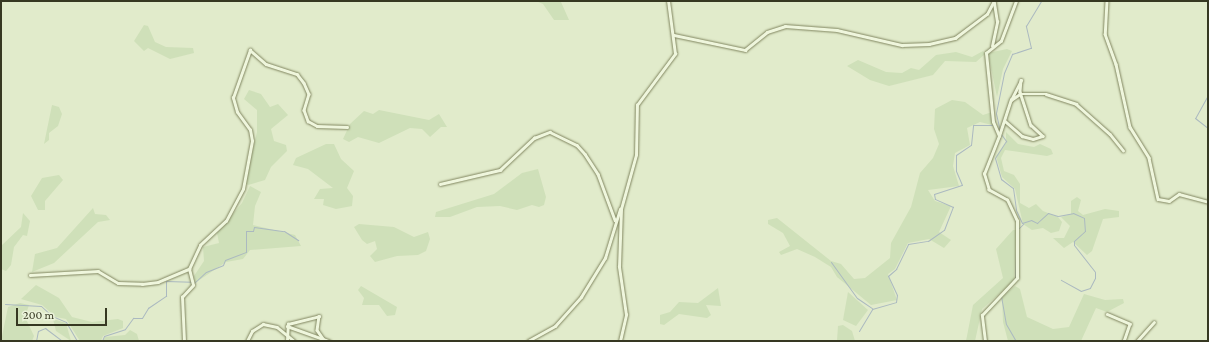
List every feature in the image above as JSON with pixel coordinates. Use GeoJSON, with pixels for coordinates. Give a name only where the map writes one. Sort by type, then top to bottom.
{"type":"FeatureCollection","features":[{"type":"Feature","properties":{"kind":"street"},"geometry":{"type":"LineString","coordinates":[[528,341],[555,326],[581,297],[605,258],[615,220],[636,155],[638,105],[670,64],[676,49],[668,1]]}},
{"type":"Feature","properties":{"kind":"street"},"geometry":{"type":"LineString","coordinates":[[674,35],[745,50],[767,32],[785,26],[859,34],[902,45],[929,44],[955,38],[987,14],[994,1]]}},
{"type":"Feature","properties":{"kind":"street"},"geometry":{"type":"LineString","coordinates":[[992,47],[997,22],[994,1]]}},
{"type":"Feature","properties":{"kind":"street"},"geometry":{"type":"LineString","coordinates":[[999,136],[987,76],[986,53],[1001,41],[1016,1]]}},
{"type":"Feature","properties":{"kind":"street"},"geometry":{"type":"LineString","coordinates":[[1107,1],[1105,34],[1116,64],[1130,127],[1149,158],[1158,199],[1169,201],[1179,194],[1208,202]]}},
{"type":"Feature","properties":{"kind":"street"},"geometry":{"type":"LineString","coordinates":[[184,341],[182,297],[193,285],[189,269],[200,245],[226,222],[243,189],[252,141],[250,130],[237,112],[233,98],[250,50],[251,55],[266,64],[297,74],[304,83],[309,94],[304,110],[308,121],[317,126],[347,127]]}},
{"type":"Feature","properties":{"kind":"street"},"geometry":{"type":"LineString","coordinates":[[985,341],[982,315],[994,299],[1015,283],[1018,226],[1007,200],[991,192],[985,182],[985,169],[999,136],[1011,100],[1021,80],[1021,94],[1031,125],[1043,136],[1033,139],[1022,136],[1009,128],[1005,120]]}},
{"type":"Feature","properties":{"kind":"street"},"geometry":{"type":"LineString","coordinates":[[1011,100],[1021,94],[1046,94],[1070,100],[1110,134],[1123,150]]}},
{"type":"Feature","properties":{"kind":"street"},"geometry":{"type":"LineString","coordinates":[[440,184],[500,170],[534,138],[550,132],[576,145],[590,161],[615,220]]}},
{"type":"Feature","properties":{"kind":"street"},"geometry":{"type":"LineString","coordinates":[[620,341],[626,315],[620,267],[622,202]]}},
{"type":"Feature","properties":{"kind":"street"},"geometry":{"type":"LineString","coordinates":[[30,275],[98,271],[118,283],[142,284],[158,282],[189,269]]}},
{"type":"Feature","properties":{"kind":"street"},"geometry":{"type":"LineString","coordinates":[[1107,314],[1130,324],[1124,341]]}},
{"type":"Feature","properties":{"kind":"street"},"geometry":{"type":"LineString","coordinates":[[286,326],[292,321],[319,316],[317,330],[324,340]]}},
{"type":"Feature","properties":{"kind":"street"},"geometry":{"type":"LineString","coordinates":[[1137,341],[1154,322]]}},
{"type":"Feature","properties":{"kind":"street"},"geometry":{"type":"LineString","coordinates":[[246,341],[259,324],[273,325],[294,341]]}},
{"type":"Feature","properties":{"kind":"street"},"geometry":{"type":"LineString","coordinates":[[286,326],[287,341]]}},
{"type":"Feature","properties":{"kind":"street"},"geometry":{"type":"LineString","coordinates":[[286,326],[329,341]]}},
{"type":"Feature","properties":{"kind":"green space"},"geometry":{"type":"Polygon","coordinates":[[[536,1],[561,2],[569,20],[554,20],[543,4],[536,1]]]}},
{"type":"Feature","properties":{"kind":"green space"},"geometry":{"type":"Polygon","coordinates":[[[144,25],[148,26],[155,42],[166,47],[193,48],[194,53],[170,59],[148,48],[144,51],[134,41],[144,25]]]}},
{"type":"Feature","properties":{"kind":"green space"},"geometry":{"type":"Polygon","coordinates":[[[1007,49],[1012,51],[1003,69],[997,97],[988,53],[1007,49]]]}},
{"type":"Feature","properties":{"kind":"green space"},"geometry":{"type":"Polygon","coordinates":[[[983,51],[985,54],[976,62],[945,61],[933,75],[889,86],[870,80],[847,66],[858,60],[886,72],[902,73],[911,68],[919,70],[936,55],[956,52],[972,57],[983,51]]]}},
{"type":"Feature","properties":{"kind":"green space"},"geometry":{"type":"Polygon","coordinates":[[[249,90],[261,94],[270,107],[278,104],[288,115],[271,129],[274,141],[286,145],[287,151],[271,167],[265,180],[248,185],[245,183],[257,132],[257,110],[244,99],[249,90]]]}},
{"type":"Feature","properties":{"kind":"green space"},"geometry":{"type":"Polygon","coordinates":[[[952,100],[965,102],[983,115],[992,112],[992,125],[980,122],[967,128],[970,145],[955,153],[953,166],[959,186],[928,190],[935,201],[951,206],[939,232],[951,240],[944,248],[929,239],[908,243],[895,269],[888,274],[897,300],[871,305],[837,277],[831,267],[815,257],[797,249],[781,255],[779,252],[790,246],[783,233],[768,224],[768,220],[777,218],[831,261],[841,264],[854,279],[865,278],[890,258],[891,243],[911,207],[920,173],[933,158],[939,144],[934,129],[935,109],[952,100]]]}},
{"type":"Feature","properties":{"kind":"green space"},"geometry":{"type":"Polygon","coordinates":[[[52,105],[59,107],[62,114],[58,126],[49,133],[49,140],[44,144],[52,105]]]}},
{"type":"Feature","properties":{"kind":"green space"},"geometry":{"type":"Polygon","coordinates":[[[379,110],[429,120],[439,114],[447,127],[441,127],[430,137],[422,129],[410,128],[379,143],[358,137],[349,142],[343,139],[350,124],[364,111],[373,114],[379,110]]]}},
{"type":"Feature","properties":{"kind":"green space"},"geometry":{"type":"Polygon","coordinates":[[[1006,132],[1018,144],[1034,147],[1040,144],[1051,149],[1053,154],[1047,156],[1005,150],[1001,158],[1004,171],[1014,175],[1020,184],[1020,203],[1029,208],[1036,204],[1043,211],[1058,217],[1062,222],[1059,231],[1051,233],[1043,228],[1032,230],[1023,224],[1015,189],[1002,177],[996,156],[1006,143],[1006,132]]]}},
{"type":"Feature","properties":{"kind":"green space"},"geometry":{"type":"Polygon","coordinates":[[[326,144],[334,144],[341,159],[354,171],[347,188],[353,196],[352,206],[336,209],[323,205],[324,199],[314,199],[320,189],[333,188],[308,169],[293,165],[296,158],[326,144]]]}},
{"type":"Feature","properties":{"kind":"green space"},"geometry":{"type":"Polygon","coordinates":[[[538,169],[546,197],[544,205],[539,207],[532,205],[517,210],[500,206],[477,207],[450,217],[435,217],[436,212],[494,194],[522,173],[538,169]]]}},
{"type":"Feature","properties":{"kind":"green space"},"geometry":{"type":"Polygon","coordinates":[[[59,175],[63,180],[45,201],[45,210],[38,210],[31,196],[42,178],[59,175]]]}},
{"type":"Feature","properties":{"kind":"green space"},"geometry":{"type":"Polygon","coordinates":[[[250,186],[261,192],[255,206],[253,225],[295,235],[301,246],[250,250],[243,259],[226,262],[195,283],[194,276],[204,261],[203,247],[219,243],[217,233],[242,203],[250,186]]]}},
{"type":"Feature","properties":{"kind":"green space"},"geometry":{"type":"Polygon","coordinates":[[[1077,197],[1081,200],[1078,211],[1083,215],[1105,209],[1119,211],[1119,217],[1103,219],[1092,251],[1087,255],[1073,242],[1064,248],[1053,238],[1064,238],[1070,226],[1061,217],[1071,214],[1071,201],[1077,197]]]}},
{"type":"Feature","properties":{"kind":"green space"},"geometry":{"type":"Polygon","coordinates":[[[93,208],[95,214],[106,215],[110,220],[98,222],[54,263],[32,272],[35,254],[57,248],[93,208]]]}},
{"type":"Feature","properties":{"kind":"green space"},"geometry":{"type":"Polygon","coordinates":[[[23,213],[30,221],[27,236],[23,235],[14,247],[11,265],[6,271],[1,269],[1,246],[21,227],[23,213]]]}},
{"type":"Feature","properties":{"kind":"green space"},"geometry":{"type":"Polygon","coordinates":[[[359,224],[394,227],[414,237],[428,232],[430,239],[426,251],[418,255],[397,256],[375,262],[370,256],[377,249],[375,241],[367,244],[362,240],[354,227],[359,224]]]}},
{"type":"Feature","properties":{"kind":"green space"},"geometry":{"type":"Polygon","coordinates":[[[1013,230],[1016,230],[1014,281],[982,309],[975,341],[966,341],[973,305],[1003,278],[996,249],[1013,230]]]}},
{"type":"Feature","properties":{"kind":"green space"},"geometry":{"type":"Polygon","coordinates":[[[36,285],[59,298],[72,317],[92,322],[118,319],[123,321],[123,328],[103,336],[101,341],[80,341],[66,319],[56,317],[42,305],[21,299],[36,285]]]}},
{"type":"Feature","properties":{"kind":"green space"},"geometry":{"type":"Polygon","coordinates":[[[361,286],[397,307],[395,315],[387,316],[379,305],[362,305],[364,298],[358,290],[361,286]]]}},
{"type":"Feature","properties":{"kind":"green space"},"geometry":{"type":"Polygon","coordinates":[[[1015,286],[1020,289],[1027,317],[1053,329],[1069,327],[1084,294],[1105,300],[1123,299],[1124,303],[1107,312],[1096,308],[1081,341],[1008,341],[1003,322],[1002,297],[1015,286]]]}},
{"type":"Feature","properties":{"kind":"green space"},"geometry":{"type":"Polygon","coordinates":[[[718,288],[721,306],[706,305],[711,315],[707,318],[679,314],[664,325],[660,324],[660,315],[670,312],[679,302],[698,303],[718,288]]]}},
{"type":"Feature","properties":{"kind":"green space"},"geometry":{"type":"Polygon","coordinates":[[[848,292],[868,310],[856,326],[843,320],[848,292]]]}},
{"type":"Feature","properties":{"kind":"green space"},"geometry":{"type":"Polygon","coordinates":[[[20,303],[29,305],[25,317],[34,336],[32,341],[1,341],[8,307],[20,303]]]}},
{"type":"Feature","properties":{"kind":"green space"},"geometry":{"type":"Polygon","coordinates":[[[53,319],[66,323],[71,341],[56,331],[53,319]]]}},
{"type":"Feature","properties":{"kind":"green space"},"geometry":{"type":"Polygon","coordinates":[[[843,325],[852,331],[855,341],[837,341],[838,326],[843,325]]]}},
{"type":"Feature","properties":{"kind":"green space"},"geometry":{"type":"Polygon","coordinates":[[[130,330],[137,334],[139,341],[103,341],[105,337],[125,335],[130,330]]]}},
{"type":"Feature","properties":{"kind":"waterway"},"geometry":{"type":"LineString","coordinates":[[1000,131],[996,113],[1004,73],[1012,54],[1031,48],[1026,26],[1041,1]]}},
{"type":"Feature","properties":{"kind":"waterway"},"geometry":{"type":"LineString","coordinates":[[1208,95],[1195,118],[1208,128]]}},
{"type":"Feature","properties":{"kind":"waterway"},"geometry":{"type":"LineString","coordinates":[[859,331],[872,309],[896,302],[897,295],[888,276],[896,269],[908,244],[928,241],[944,230],[953,207],[935,199],[934,194],[962,185],[956,171],[956,155],[971,145],[973,125],[992,125]]}},
{"type":"Feature","properties":{"kind":"waterway"},"geometry":{"type":"LineString","coordinates":[[1001,134],[1006,141],[995,158],[1001,179],[1013,188],[1016,210],[1022,223],[1031,220],[1037,223],[1048,213],[1058,216],[1073,213],[1084,218],[1085,231],[1074,241],[1074,245],[1095,272],[1095,278],[1090,288],[1081,291],[1061,280]]}},
{"type":"Feature","properties":{"kind":"waterway"},"geometry":{"type":"LineString","coordinates":[[1019,228],[1023,224]]}},
{"type":"Feature","properties":{"kind":"waterway"},"geometry":{"type":"LineString","coordinates":[[194,283],[206,272],[223,265],[225,260],[246,252],[246,231],[253,231],[254,227],[284,231],[298,240]]}},
{"type":"Feature","properties":{"kind":"waterway"},"geometry":{"type":"LineString","coordinates":[[1015,280],[1016,247]]}},
{"type":"Feature","properties":{"kind":"waterway"},"geometry":{"type":"LineString","coordinates":[[831,262],[857,298],[872,308]]}},
{"type":"Feature","properties":{"kind":"waterway"},"geometry":{"type":"LineString","coordinates":[[102,341],[104,336],[125,329],[133,318],[142,318],[148,308],[166,296],[166,281],[191,282]]}},
{"type":"Feature","properties":{"kind":"waterway"},"geometry":{"type":"LineString","coordinates":[[1001,296],[1006,324],[1016,341]]}},
{"type":"Feature","properties":{"kind":"waterway"},"geometry":{"type":"LineString","coordinates":[[5,304],[41,306],[52,316],[66,322],[77,341]]}},
{"type":"Feature","properties":{"kind":"waterway"},"geometry":{"type":"LineString","coordinates":[[36,341],[38,331],[45,328],[62,341]]}}]}
